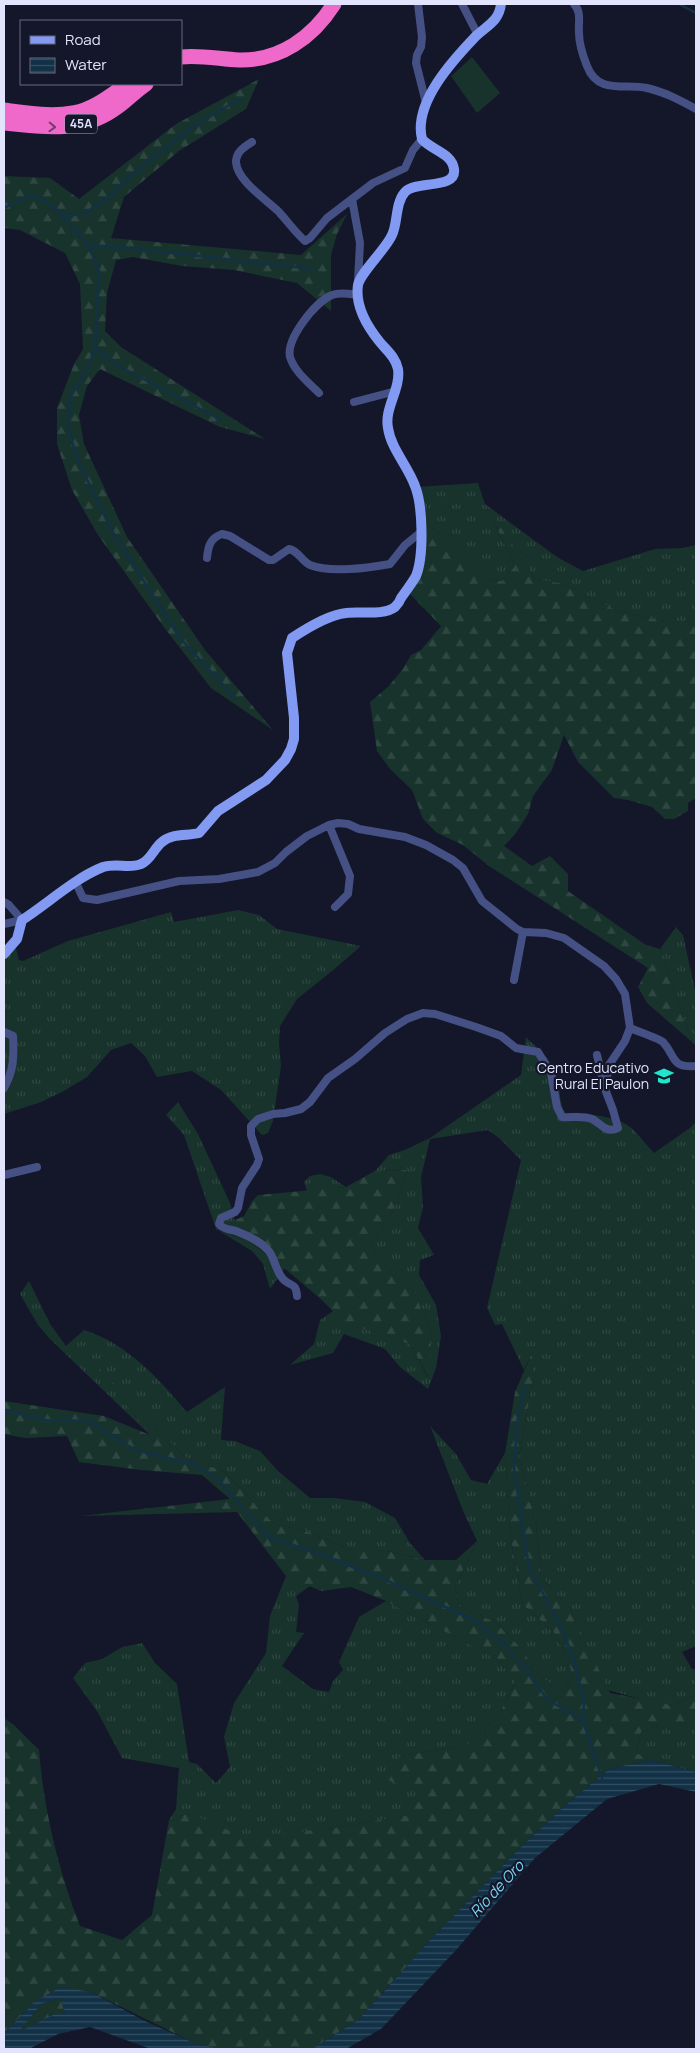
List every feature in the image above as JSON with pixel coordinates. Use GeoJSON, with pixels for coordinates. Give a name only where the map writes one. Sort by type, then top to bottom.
{"type":"FeatureCollection","features":[{"type":"Feature","properties":{"kind":"highway"},"geometry":{"type":"LineString","coordinates":[[182,56],[200,55],[240,60],[258,58],[284,51],[306,38],[319,25],[334,4]]}},
{"type":"Feature","properties":{"kind":"highway"},"geometry":{"type":"LineString","coordinates":[[182,68],[221,58]]}},
{"type":"Feature","properties":{"kind":"highway","name":"45A"},"geometry":{"type":"LineString","coordinates":[[4,110],[37,113],[74,113],[94,106],[126,85]]}},
{"type":"Feature","properties":{"kind":"highway","name":"45A"},"geometry":{"type":"LineString","coordinates":[[4,123],[54,128],[96,120],[113,110],[145,85]]}},
{"type":"Feature","properties":{"kind":"street"},"geometry":{"type":"LineString","coordinates":[[418,4],[422,37],[416,63],[426,103]]}},
{"type":"Feature","properties":{"kind":"street"},"geometry":{"type":"LineString","coordinates":[[462,4],[478,35]]}},
{"type":"Feature","properties":{"kind":"street"},"geometry":{"type":"LineString","coordinates":[[358,284],[392,234],[400,201],[405,192],[416,186],[446,182],[454,176],[452,162],[422,139],[420,133],[426,103],[443,75],[478,35],[499,16],[501,4]]}},
{"type":"Feature","properties":{"kind":"street"},"geometry":{"type":"LineString","coordinates":[[574,4],[580,17],[579,33],[582,51],[588,69],[597,80],[611,88],[630,86],[664,93],[696,109]]}},
{"type":"Feature","properties":{"kind":"street"},"geometry":{"type":"LineString","coordinates":[[252,142],[240,150],[236,162],[240,173],[255,192],[278,212],[305,240],[310,238],[327,218],[373,183],[405,168],[422,139]]}},
{"type":"Feature","properties":{"kind":"street"},"geometry":{"type":"LineString","coordinates":[[4,924],[22,920],[90,874],[114,864],[136,866],[144,864],[162,842],[174,836],[199,833],[218,811],[266,780],[285,760],[294,738],[291,687],[287,667],[287,653],[292,638],[306,629],[344,613],[382,612],[395,608],[416,576],[421,556],[416,487],[396,451],[387,426],[396,391],[398,368],[391,353],[372,330],[360,309],[358,284],[360,243],[352,199]]}},
{"type":"Feature","properties":{"kind":"street"},"geometry":{"type":"LineString","coordinates":[[319,393],[302,376],[290,358],[290,349],[296,332],[312,310],[325,298],[334,294],[358,296]]}},
{"type":"Feature","properties":{"kind":"street"},"geometry":{"type":"LineString","coordinates":[[354,402],[396,391]]}},
{"type":"Feature","properties":{"kind":"street"},"geometry":{"type":"LineString","coordinates":[[207,558],[208,548],[212,541],[222,534],[230,536],[269,560],[273,560],[288,549],[295,550],[308,564],[319,568],[367,568],[390,564],[405,545],[420,532]]}},
{"type":"Feature","properties":{"kind":"street"},"geometry":{"type":"LineString","coordinates":[[76,883],[84,898],[97,900],[179,881],[219,879],[249,874],[268,868],[307,836],[329,825],[348,824],[359,829],[405,836],[444,855],[463,868],[482,901],[508,923],[523,932],[546,933],[564,938],[604,966],[616,979],[624,994],[630,1028],[625,1041],[609,1066],[605,1089]]}},
{"type":"Feature","properties":{"kind":"street"},"geometry":{"type":"LineString","coordinates":[[329,825],[350,876],[348,894],[335,907]]}},
{"type":"Feature","properties":{"kind":"street"},"geometry":{"type":"LineString","coordinates":[[4,902],[22,920]]}},
{"type":"Feature","properties":{"kind":"street"},"geometry":{"type":"LineString","coordinates":[[4,954],[17,940],[22,920]]}},
{"type":"Feature","properties":{"kind":"street"},"geometry":{"type":"LineString","coordinates":[[514,980],[523,932]]}},
{"type":"Feature","properties":{"kind":"street"},"geometry":{"type":"LineString","coordinates":[[297,1296],[296,1289],[291,1283],[283,1280],[269,1250],[250,1238],[223,1228],[219,1224],[221,1218],[235,1212],[238,1208],[242,1188],[257,1165],[259,1159],[251,1135],[251,1126],[258,1120],[273,1114],[285,1114],[302,1109],[316,1095],[328,1078],[355,1059],[398,1023],[423,1013],[435,1014],[501,1036],[516,1048],[538,1052],[552,1073],[557,1107],[562,1117],[579,1116],[592,1119],[607,1130],[615,1130],[618,1128],[605,1089],[597,1055]]}},
{"type":"Feature","properties":{"kind":"street"},"geometry":{"type":"LineString","coordinates":[[630,1028],[663,1042],[671,1056],[679,1064],[696,1066]]}},
{"type":"Feature","properties":{"kind":"street"},"geometry":{"type":"LineString","coordinates":[[4,1032],[13,1036],[14,1061],[4,1088]]}},
{"type":"Feature","properties":{"kind":"street"},"geometry":{"type":"LineString","coordinates":[[4,1174],[37,1167]]}},
{"type":"Feature","properties":{"kind":"green space"},"geometry":{"type":"Polygon","coordinates":[[[472,57],[500,93],[477,113],[451,76],[472,57]]]}},
{"type":"Feature","properties":{"kind":"green space"},"geometry":{"type":"Polygon","coordinates":[[[259,79],[246,109],[179,151],[124,197],[111,238],[301,255],[347,214],[337,234],[331,255],[331,311],[297,283],[234,270],[182,266],[133,257],[116,260],[107,293],[105,331],[121,347],[265,439],[220,427],[100,369],[87,386],[79,415],[84,444],[127,537],[205,650],[273,730],[211,688],[163,626],[98,535],[72,490],[57,444],[57,408],[74,364],[83,349],[80,284],[65,253],[20,230],[4,228],[4,176],[50,178],[79,199],[176,124],[259,79]]]}},
{"type":"Feature","properties":{"kind":"green space"},"geometry":{"type":"Polygon","coordinates":[[[478,483],[485,504],[557,557],[583,571],[655,549],[682,548],[696,545],[696,621],[669,622],[618,611],[561,583],[536,580],[487,508],[515,566],[502,581],[483,578],[465,554],[421,519],[416,487],[478,483]]]}},
{"type":"Feature","properties":{"kind":"green space"},"geometry":{"type":"Polygon","coordinates":[[[485,504],[536,580],[561,583],[618,611],[669,622],[696,621],[696,798],[688,803],[688,811],[674,819],[665,819],[652,807],[614,798],[578,762],[564,735],[552,770],[533,796],[528,814],[516,833],[504,846],[532,866],[550,856],[568,874],[568,891],[646,945],[660,949],[692,1042],[647,1003],[638,987],[648,968],[489,866],[463,845],[437,833],[423,819],[412,790],[390,769],[377,751],[370,702],[388,687],[403,669],[411,655],[421,650],[441,626],[410,594],[418,577],[421,519],[465,554],[483,578],[502,581],[515,566],[485,504]]]}},
{"type":"Feature","properties":{"kind":"green space"},"geometry":{"type":"Polygon","coordinates":[[[238,910],[259,915],[277,929],[361,946],[297,999],[280,1026],[281,1066],[273,1121],[268,1133],[262,1135],[221,1090],[192,1071],[157,1077],[145,1056],[131,1043],[111,1050],[87,1077],[62,1092],[41,1102],[4,1114],[4,958],[15,945],[19,960],[23,961],[68,941],[171,912],[174,922],[238,910]]]}},
{"type":"Feature","properties":{"kind":"green space"},"geometry":{"type":"Polygon","coordinates":[[[676,927],[683,935],[696,995],[696,1046],[692,1042],[660,949],[676,927]]]}},
{"type":"Feature","properties":{"kind":"green space"},"geometry":{"type":"Polygon","coordinates":[[[526,1037],[543,1054],[554,1069],[558,1079],[562,1106],[567,1116],[591,1115],[617,1120],[633,1130],[654,1153],[696,1122],[696,1646],[682,1652],[692,1669],[696,1669],[696,1695],[672,1705],[647,1701],[608,1690],[570,1609],[541,1576],[536,1523],[519,1456],[533,1378],[531,1355],[524,1370],[502,1324],[495,1325],[487,1308],[521,1160],[499,1138],[488,1130],[430,1139],[421,1177],[423,1207],[418,1228],[434,1255],[420,1260],[419,1275],[436,1305],[441,1336],[436,1368],[428,1389],[400,1367],[385,1349],[344,1334],[333,1353],[290,1365],[314,1344],[320,1320],[333,1311],[347,1325],[378,1332],[411,1345],[427,1376],[432,1334],[414,1292],[391,1273],[371,1246],[395,1207],[407,1170],[375,1171],[389,1155],[430,1138],[521,1075],[526,1037]]]}},
{"type":"Feature","properties":{"kind":"green space"},"geometry":{"type":"Polygon","coordinates":[[[178,1102],[198,1134],[230,1203],[235,1222],[217,1230],[184,1135],[166,1115],[178,1102]]]}},
{"type":"Feature","properties":{"kind":"green space"},"geometry":{"type":"Polygon","coordinates":[[[407,1170],[395,1207],[371,1246],[391,1273],[414,1292],[432,1334],[428,1377],[411,1345],[378,1332],[346,1325],[322,1300],[277,1262],[248,1241],[216,1229],[244,1216],[258,1195],[346,1187],[375,1171],[407,1170]]]}},
{"type":"Feature","properties":{"kind":"green space"},"geometry":{"type":"Polygon","coordinates":[[[320,1174],[331,1177],[346,1187],[307,1191],[304,1182],[310,1176],[320,1174]]]}},
{"type":"Feature","properties":{"kind":"green space"},"geometry":{"type":"Polygon","coordinates":[[[219,1231],[248,1241],[285,1268],[270,1289],[263,1264],[252,1251],[219,1231]]]}},
{"type":"Feature","properties":{"kind":"green space"},"geometry":{"type":"Polygon","coordinates":[[[29,1281],[50,1324],[66,1346],[84,1330],[115,1344],[153,1375],[187,1412],[225,1387],[221,1440],[235,1441],[260,1451],[278,1471],[310,1498],[334,1498],[365,1502],[395,1518],[410,1543],[425,1560],[387,1551],[354,1551],[304,1530],[275,1525],[223,1471],[185,1457],[98,1368],[151,1436],[49,1338],[38,1325],[20,1294],[29,1281]]]}},
{"type":"Feature","properties":{"kind":"green space"},"geometry":{"type":"Polygon","coordinates":[[[532,1353],[533,1378],[519,1456],[536,1523],[541,1576],[570,1609],[610,1693],[672,1705],[696,1695],[696,1726],[674,1722],[641,1732],[636,1753],[651,1760],[609,1769],[568,1803],[524,1844],[433,1937],[358,2020],[312,2049],[221,2049],[194,2043],[91,1992],[37,2000],[4,2033],[4,1718],[14,1725],[39,1750],[44,1795],[53,1840],[80,1926],[122,1940],[152,1915],[169,1820],[189,1813],[246,1838],[334,1828],[409,1815],[418,1790],[387,1780],[400,1756],[466,1746],[498,1717],[516,1680],[494,1657],[386,1601],[351,1587],[321,1591],[286,1576],[237,1512],[80,1516],[230,1499],[202,1475],[79,1462],[67,1436],[25,1438],[4,1434],[4,1401],[104,1416],[150,1435],[93,1362],[185,1457],[223,1471],[275,1525],[304,1530],[354,1551],[387,1551],[425,1560],[456,1560],[477,1541],[455,1586],[459,1606],[495,1622],[520,1647],[540,1676],[564,1693],[572,1675],[568,1658],[553,1631],[523,1605],[510,1534],[505,1453],[515,1392],[532,1353]]]}},
{"type":"Feature","properties":{"kind":"green space"},"geometry":{"type":"Polygon","coordinates":[[[430,1426],[456,1454],[471,1480],[487,1484],[505,1453],[510,1534],[523,1605],[553,1631],[568,1658],[572,1675],[564,1693],[540,1676],[520,1647],[495,1622],[459,1606],[455,1586],[477,1541],[430,1426]]]}},
{"type":"Feature","properties":{"kind":"green space"},"geometry":{"type":"Polygon","coordinates":[[[286,1576],[310,1586],[296,1596],[299,1605],[296,1632],[304,1633],[282,1666],[313,1689],[329,1692],[333,1681],[343,1670],[339,1662],[359,1617],[386,1601],[494,1657],[516,1680],[498,1717],[466,1746],[400,1756],[418,1790],[410,1815],[334,1828],[245,1839],[189,1813],[169,1820],[176,1809],[179,1768],[122,1758],[97,1711],[73,1678],[85,1663],[102,1659],[122,1647],[142,1643],[155,1663],[177,1684],[189,1762],[197,1764],[216,1783],[230,1767],[224,1737],[234,1703],[266,1653],[270,1616],[286,1576]]]}},
{"type":"Feature","properties":{"kind":"green space"},"geometry":{"type":"Polygon","coordinates":[[[665,1722],[682,1722],[696,1726],[696,1772],[651,1760],[636,1753],[641,1732],[665,1722]]]}},
{"type":"Feature","properties":{"kind":"green space"},"geometry":{"type":"Polygon","coordinates":[[[61,1998],[65,2013],[19,2032],[41,2004],[61,1998]]]}},
{"type":"Feature","properties":{"kind":"water","name":"Río de Oro"},"geometry":{"type":"Polygon","coordinates":[[[651,1760],[696,1772],[696,1792],[659,1784],[607,1799],[535,1858],[457,1949],[381,2029],[346,2049],[312,2049],[358,2020],[433,1937],[524,1844],[568,1803],[609,1769],[651,1760]]]}},
{"type":"Feature","properties":{"kind":"water"},"geometry":{"type":"Polygon","coordinates":[[[61,1987],[91,1992],[143,2020],[194,2043],[221,2049],[151,2049],[90,2027],[58,2034],[29,2049],[4,2049],[4,2033],[37,2000],[61,1987]],[[61,1998],[41,2004],[20,2031],[53,2015],[65,2013],[61,1998]]]}},
{"type":"Feature","properties":{"kind":"waterway"},"geometry":{"type":"LineString","coordinates":[[679,4],[696,13]]}},
{"type":"Feature","properties":{"kind":"waterway"},"geometry":{"type":"LineString","coordinates":[[63,216],[83,214],[108,198],[134,173],[193,126],[240,99]]}},
{"type":"Feature","properties":{"kind":"waterway"},"geometry":{"type":"LineString","coordinates":[[4,208],[30,195],[46,201],[63,216],[89,246],[99,271],[95,348],[89,365],[70,398],[68,430],[80,465],[112,531],[180,638],[235,698]]}},
{"type":"Feature","properties":{"kind":"waterway"},"geometry":{"type":"LineString","coordinates":[[89,246],[109,246],[315,269]]}},
{"type":"Feature","properties":{"kind":"waterway"},"geometry":{"type":"LineString","coordinates":[[95,348],[117,365],[221,420]]}},
{"type":"Feature","properties":{"kind":"waterway"},"geometry":{"type":"LineString","coordinates":[[525,1387],[517,1423],[514,1470],[529,1567],[562,1629],[574,1660],[584,1701],[583,1721]]}},
{"type":"Feature","properties":{"kind":"waterway"},"geometry":{"type":"LineString","coordinates":[[4,1410],[45,1420],[89,1421],[135,1450],[194,1464],[220,1481],[271,1538],[318,1553],[390,1582],[474,1620],[500,1641],[526,1669],[547,1699],[583,1721],[602,1778]]}},
{"type":"Feature","properties":{"kind":"place","name":"Centro Educativo Rural El Paulon"},"geometry":{"type":"Point","coordinates":[664,1076]}}]}
